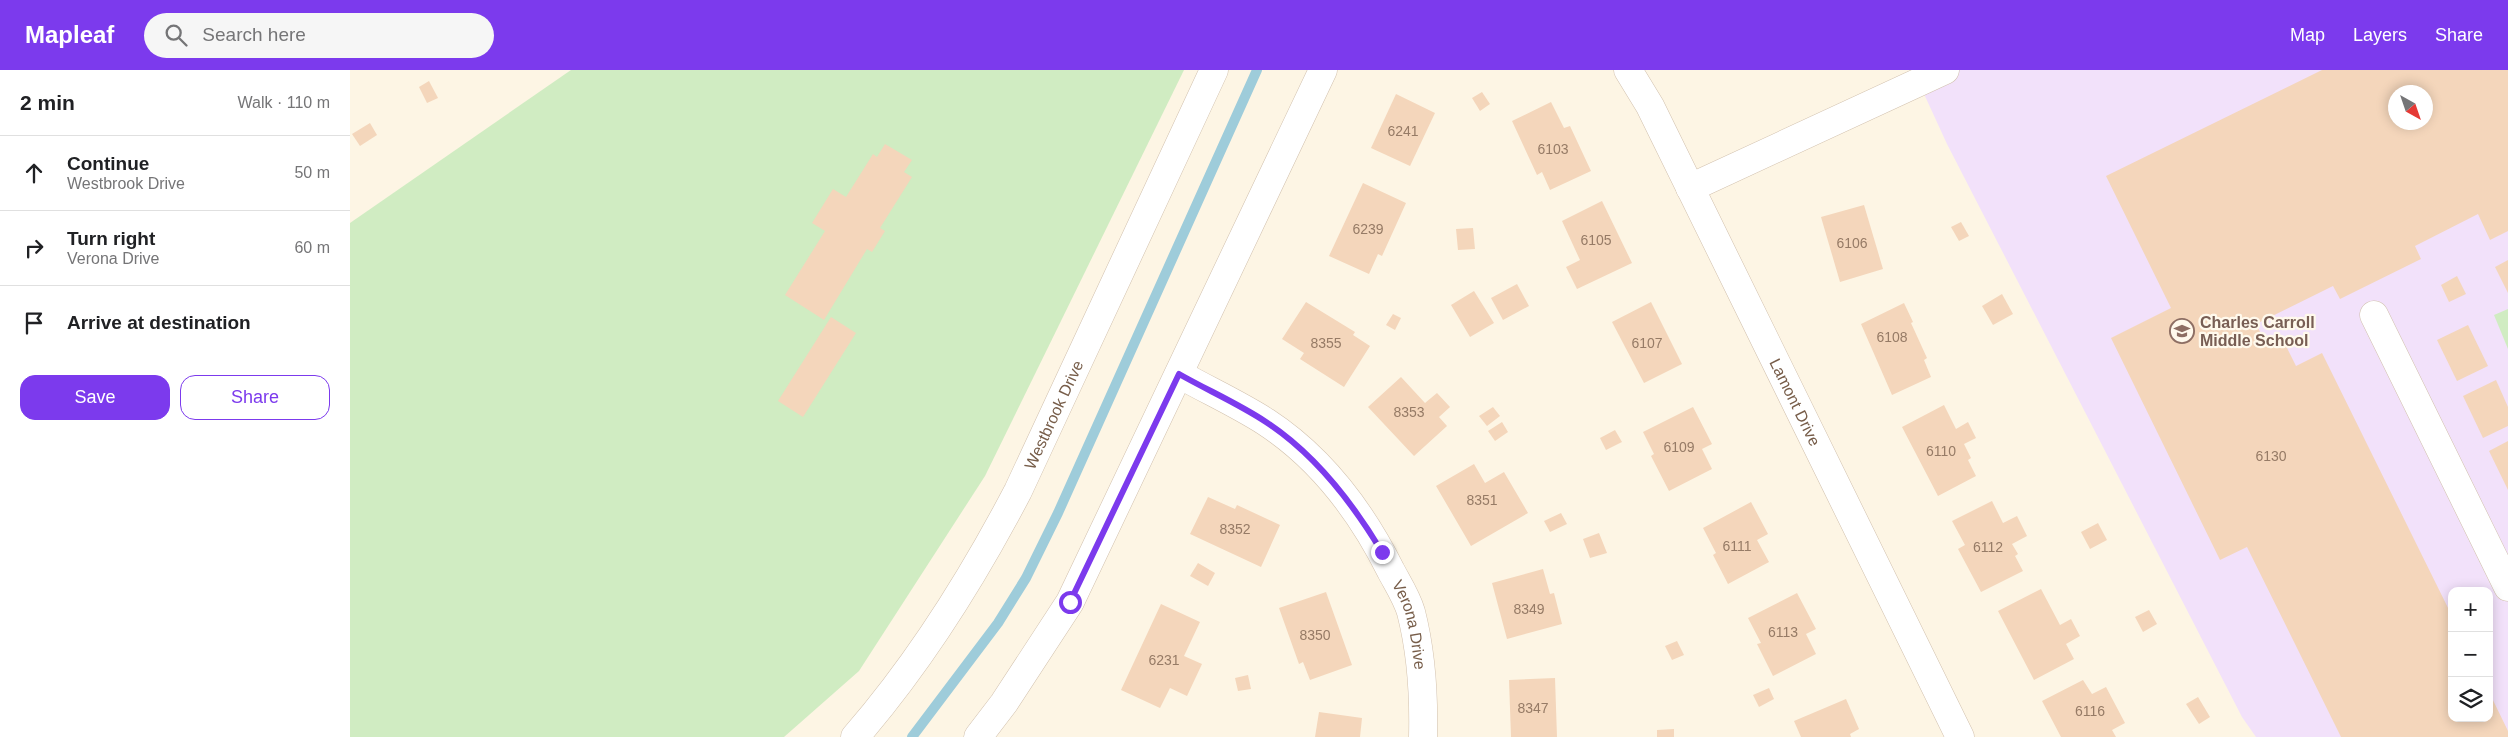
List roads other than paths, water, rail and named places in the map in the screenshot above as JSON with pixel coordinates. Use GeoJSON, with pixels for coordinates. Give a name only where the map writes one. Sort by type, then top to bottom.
{"type":"FeatureCollection","features":[{"type":"Feature","properties":{"kind":"street","name":"Westbrook Drive"},"geometry":{"type":"LineString","coordinates":[[855,737],[926,649],[985,555],[1018,491],[1214,70]]}},
{"type":"Feature","properties":{"kind":"street"},"geometry":{"type":"LineString","coordinates":[[978,737],[1004,703],[1070,602],[1323,70]]}},
{"type":"Feature","properties":{"kind":"street","name":"Lamont Drive"},"geometry":{"type":"LineString","coordinates":[[1628,70],[1650,106],[1960,737]]}},
{"type":"Feature","properties":{"kind":"street"},"geometry":{"type":"LineString","coordinates":[[1690,188],[1945,70]]}},
{"type":"Feature","properties":{"kind":"street"},"geometry":{"type":"LineString","coordinates":[[2374,315],[2508,587]]}},
{"type":"Feature","properties":{"kind":"street","name":"Verona Drive"},"geometry":{"type":"LineString","coordinates":[[1179,374],[1265,421],[1292,441],[1326,474],[1362,519],[1382,552],[1410,611],[1421,688],[1422,737]]}},
{"type":"Feature","properties":{"kind":"waterway"},"geometry":{"type":"LineString","coordinates":[[912,737],[998,623],[1026,578],[1058,513],[1257,70]]}},
{"type":"Feature","properties":{"kind":"place","name":"Charles Carroll Middle School"},"geometry":{"type":"Point","coordinates":[2182,331]}}]}
